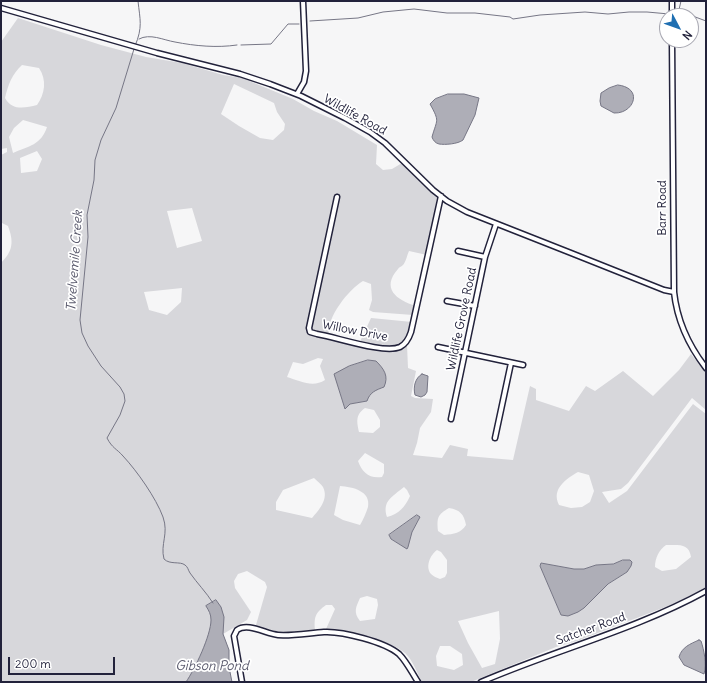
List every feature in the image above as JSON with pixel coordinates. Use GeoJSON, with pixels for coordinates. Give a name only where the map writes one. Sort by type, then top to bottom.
{"type":"FeatureCollection","features":[{"type":"Feature","properties":{"kind":"street"},"geometry":{"type":"LineString","coordinates":[[296,94],[304,82],[306,71],[303,1]]}},
{"type":"Feature","properties":{"kind":"street","name":"Wildlife Road"},"geometry":{"type":"LineString","coordinates":[[1,8],[129,45],[240,74],[296,94],[345,118],[385,142],[424,182],[441,196],[467,212],[664,290],[674,292]]}},
{"type":"Feature","properties":{"kind":"street","name":"Barr Road"},"geometry":{"type":"LineString","coordinates":[[672,48],[674,292],[678,315],[686,336],[693,350],[706,368]]}},
{"type":"Feature","properties":{"kind":"street","name":"Willow Drive"},"geometry":{"type":"LineString","coordinates":[[337,197],[308,328],[310,332],[317,334],[371,346],[397,348],[404,345],[411,332],[441,196]]}},
{"type":"Feature","properties":{"kind":"street","name":"Wildlife Grove Road"},"geometry":{"type":"LineString","coordinates":[[451,419],[485,257],[496,224]]}},
{"type":"Feature","properties":{"kind":"street"},"geometry":{"type":"LineString","coordinates":[[458,251],[485,257]]}},
{"type":"Feature","properties":{"kind":"street"},"geometry":{"type":"LineString","coordinates":[[447,301],[475,306]]}},
{"type":"Feature","properties":{"kind":"street"},"geometry":{"type":"LineString","coordinates":[[438,347],[523,365]]}},
{"type":"Feature","properties":{"kind":"street"},"geometry":{"type":"LineString","coordinates":[[495,438],[511,363]]}},
{"type":"Feature","properties":{"kind":"street","name":"Satcher Road"},"geometry":{"type":"LineString","coordinates":[[481,682],[526,663],[646,620],[706,591]]}},
{"type":"Feature","properties":{"kind":"street"},"geometry":{"type":"LineString","coordinates":[[242,682],[234,636],[237,630],[245,627],[278,635],[331,632],[365,639],[384,646],[397,653],[405,661],[418,682]]}},
{"type":"Feature","properties":{"kind":"shaded area"},"geometry":{"type":"Polygon","coordinates":[[[18,18],[101,45],[146,57],[182,63],[223,75],[242,78],[293,99],[314,111],[337,121],[377,145],[376,164],[383,170],[392,169],[402,163],[437,198],[427,255],[409,251],[404,264],[398,268],[391,282],[393,292],[397,297],[416,306],[413,315],[373,312],[369,310],[372,300],[371,284],[363,281],[351,290],[345,297],[335,313],[329,328],[329,335],[358,346],[371,318],[412,322],[407,345],[408,368],[416,371],[411,396],[415,398],[433,399],[431,412],[420,428],[413,455],[442,458],[450,445],[468,449],[467,456],[513,460],[530,386],[536,389],[536,400],[569,411],[586,386],[595,391],[623,371],[653,396],[679,370],[691,354],[706,373],[706,410],[692,398],[628,483],[621,489],[602,492],[609,503],[627,491],[693,404],[706,414],[706,588],[673,604],[577,641],[556,647],[471,682],[422,682],[415,667],[405,653],[389,643],[345,631],[326,629],[335,609],[332,605],[326,605],[317,613],[315,618],[315,630],[278,632],[256,625],[267,587],[265,582],[247,571],[238,574],[234,581],[235,588],[251,612],[247,620],[223,634],[229,650],[229,667],[232,682],[192,673],[186,682],[1,682],[1,263],[8,254],[12,242],[8,226],[2,223],[1,224],[1,155],[7,152],[7,148],[1,149],[1,42],[18,18]],[[22,65],[13,76],[5,98],[8,102],[19,108],[37,105],[42,96],[44,87],[42,73],[39,68],[22,65]],[[234,84],[221,114],[260,138],[273,140],[284,130],[285,124],[277,112],[274,103],[234,84]],[[23,120],[14,128],[9,137],[13,153],[38,141],[47,127],[23,120]],[[37,151],[20,158],[21,173],[37,171],[42,159],[37,151]],[[192,208],[167,211],[177,248],[202,241],[192,208]],[[182,288],[144,292],[149,310],[167,315],[181,302],[182,288]],[[318,358],[303,364],[293,362],[287,377],[311,384],[325,380],[320,366],[323,359],[318,358]],[[368,360],[349,366],[340,392],[345,409],[350,404],[366,401],[368,396],[374,390],[377,361],[368,360]],[[365,408],[358,416],[357,422],[359,432],[373,433],[380,427],[380,420],[374,410],[365,408]],[[365,453],[358,461],[367,474],[373,477],[382,477],[384,473],[384,464],[365,453]],[[578,472],[565,481],[558,489],[557,499],[559,505],[571,508],[582,507],[590,502],[594,491],[589,475],[578,472]],[[314,478],[283,490],[276,502],[276,510],[312,518],[324,500],[325,491],[314,478]],[[340,486],[334,515],[343,520],[360,525],[368,507],[367,497],[360,491],[350,487],[340,486]],[[404,487],[389,500],[386,507],[387,517],[401,510],[410,496],[404,487]],[[449,508],[439,517],[438,531],[444,535],[457,533],[466,525],[461,513],[453,509],[449,508]],[[419,520],[389,535],[391,539],[402,546],[419,520]],[[666,545],[658,554],[655,567],[662,571],[676,569],[691,557],[690,552],[686,547],[679,545],[666,545]],[[437,550],[429,561],[428,568],[431,574],[440,579],[445,577],[447,573],[447,560],[441,552],[437,550]],[[623,560],[613,564],[596,565],[584,569],[574,569],[541,563],[540,566],[561,615],[575,613],[591,601],[606,586],[627,572],[623,560]],[[367,596],[360,598],[356,607],[356,615],[360,621],[375,619],[378,605],[377,599],[367,596]],[[499,611],[458,621],[482,668],[495,664],[500,639],[499,611]],[[440,646],[436,656],[437,666],[454,670],[463,665],[462,654],[450,646],[440,646]]]}},
{"type":"Feature","properties":{"kind":"water"},"geometry":{"type":"Polygon","coordinates":[[[618,85],[626,87],[631,91],[633,100],[627,109],[614,113],[601,106],[601,93],[618,85]]]}},
{"type":"Feature","properties":{"kind":"water"},"geometry":{"type":"Polygon","coordinates":[[[448,94],[464,94],[479,98],[475,115],[463,140],[451,144],[439,144],[434,141],[432,137],[437,120],[430,104],[435,99],[448,94]]]}},
{"type":"Feature","properties":{"kind":"water"},"geometry":{"type":"Polygon","coordinates":[[[368,360],[376,361],[385,373],[386,379],[384,387],[372,393],[367,401],[350,404],[345,409],[334,374],[349,366],[368,360]]]}},
{"type":"Feature","properties":{"kind":"water"},"geometry":{"type":"Polygon","coordinates":[[[422,374],[428,376],[427,392],[421,397],[415,395],[414,389],[416,380],[422,374]]]}},
{"type":"Feature","properties":{"kind":"water"},"geometry":{"type":"Polygon","coordinates":[[[417,515],[420,517],[412,532],[407,549],[391,539],[389,535],[417,515]]]}},
{"type":"Feature","properties":{"kind":"water"},"geometry":{"type":"Polygon","coordinates":[[[623,560],[630,560],[632,562],[627,572],[608,584],[584,608],[568,616],[561,615],[540,566],[541,563],[574,569],[584,569],[596,565],[613,564],[623,560]]]}},
{"type":"Feature","properties":{"kind":"water","name":"Gibson Pond"},"geometry":{"type":"Polygon","coordinates":[[[216,600],[221,607],[224,617],[223,634],[229,650],[229,667],[232,682],[186,682],[198,661],[208,634],[211,618],[206,606],[216,600]]]}},
{"type":"Feature","properties":{"kind":"water"},"geometry":{"type":"Polygon","coordinates":[[[699,640],[701,641],[705,657],[704,674],[684,665],[679,657],[684,648],[699,640]]]}},
{"type":"Feature","properties":{"kind":"waterway","name":"Twelvemile Creek"},"geometry":{"type":"LineString","coordinates":[[135,46],[140,28],[138,1]]}},
{"type":"Feature","properties":{"kind":"waterway"},"geometry":{"type":"LineString","coordinates":[[679,8],[681,1]]}},
{"type":"Feature","properties":{"kind":"waterway"},"geometry":{"type":"LineString","coordinates":[[310,21],[358,18],[383,12],[414,9],[447,13],[475,13],[510,17],[513,19],[540,15],[585,12],[608,14],[629,12],[659,13]]}},
{"type":"Feature","properties":{"kind":"waterway"},"geometry":{"type":"LineString","coordinates":[[699,18],[706,21]]}},
{"type":"Feature","properties":{"kind":"waterway"},"geometry":{"type":"LineString","coordinates":[[241,45],[271,44],[288,24],[299,24]]}},
{"type":"Feature","properties":{"kind":"waterway"},"geometry":{"type":"LineString","coordinates":[[139,39],[143,37],[152,37],[206,46],[237,45]]}},
{"type":"Feature","properties":{"kind":"waterway","name":"Twelvemile Creek"},"geometry":{"type":"LineString","coordinates":[[134,49],[116,108],[101,140],[95,160],[94,180],[87,215],[88,237],[80,320],[82,333],[88,346],[101,366],[120,387],[124,394],[125,401],[120,415],[107,438],[140,477],[160,510],[165,523],[163,548],[164,559],[169,562],[180,563],[186,566],[213,603]]}}]}
